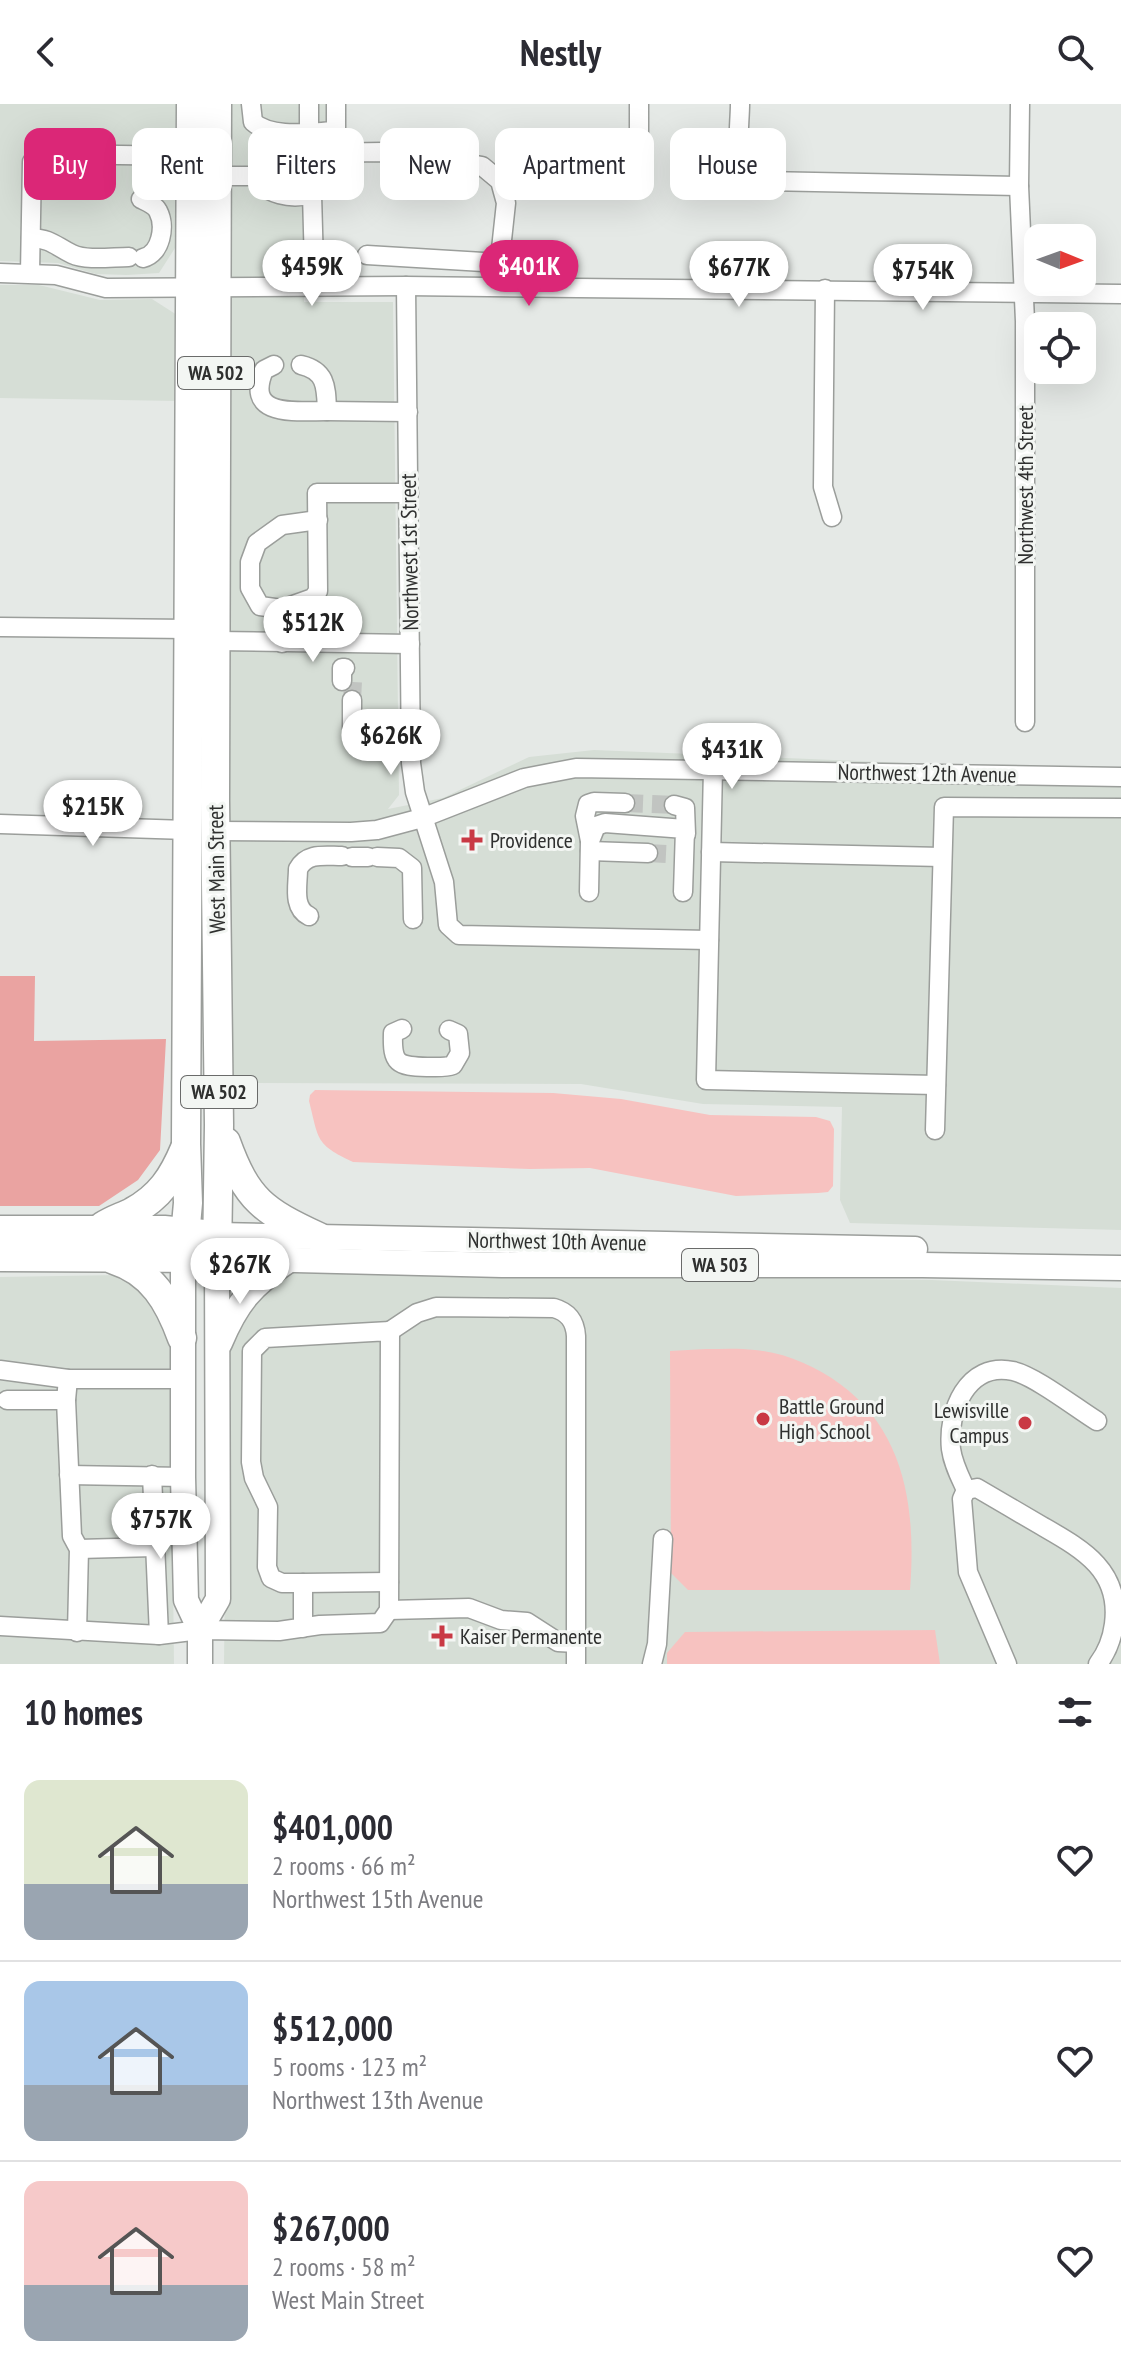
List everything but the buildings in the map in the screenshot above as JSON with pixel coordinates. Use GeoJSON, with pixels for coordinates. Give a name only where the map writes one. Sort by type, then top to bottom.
{"type":"FeatureCollection","features":[{"type":"Feature","properties":{"kind":"highway","name":"West Main Street"},"geometry":{"type":"LineString","coordinates":[[191,104],[191,128]]}},
{"type":"Feature","properties":{"kind":"highway","name":"West Main Street"},"geometry":{"type":"LineString","coordinates":[[217,104],[217,128]]}},
{"type":"Feature","properties":{"kind":"highway","name":"West Main Street"},"geometry":{"type":"LineString","coordinates":[[195,200],[204,287],[216,641],[217,1247]]}},
{"type":"Feature","properties":{"kind":"highway","name":"West Main Street"},"geometry":{"type":"LineString","coordinates":[[184,1245],[189,1189],[186,1144],[189,629],[204,287],[214,200]]}},
{"type":"Feature","properties":{"kind":"highway"},"geometry":{"type":"LineString","coordinates":[[219,1125],[238,1176],[253,1197],[293,1225],[319,1237]]}},
{"type":"Feature","properties":{"kind":"highway"},"geometry":{"type":"LineString","coordinates":[[95,1231],[113,1219],[129,1214],[167,1186],[186,1144]]}},
{"type":"Feature","properties":{"kind":"highway","name":"WA 503"},"geometry":{"type":"LineString","coordinates":[[0,1230],[95,1231],[217,1247]]}},
{"type":"Feature","properties":{"kind":"highway","name":"WA 503"},"geometry":{"type":"LineString","coordinates":[[0,1257],[106,1257],[184,1245]]}},
{"type":"Feature","properties":{"kind":"highway"},"geometry":{"type":"LineString","coordinates":[[106,1257],[143,1274],[159,1290],[182,1338]]}},
{"type":"Feature","properties":{"kind":"main road","name":"Northwest 10th Avenue"},"geometry":{"type":"LineString","coordinates":[[217,1247],[319,1237],[1121,1253]]}},
{"type":"Feature","properties":{"kind":"main road","name":"West Main Street"},"geometry":{"type":"LineString","coordinates":[[184,1245],[182,1338],[186,1600],[200,1630],[200,1664]]}},
{"type":"Feature","properties":{"kind":"main road","name":"Northwest 10th Avenue"},"geometry":{"type":"LineString","coordinates":[[217,1247],[289,1260],[518,1265],[1121,1268]]}},
{"type":"Feature","properties":{"kind":"main road","name":"West Main Street"},"geometry":{"type":"LineString","coordinates":[[200,1630],[218,1599],[217,1247]]}},
{"type":"Feature","properties":{"kind":"main road"},"geometry":{"type":"LineString","coordinates":[[216,1357],[233,1312],[264,1277],[289,1260]]}},
{"type":"Feature","properties":{"kind":"street"},"geometry":{"type":"LineString","coordinates":[[251,104],[253,122],[259,128]]}},
{"type":"Feature","properties":{"kind":"street"},"geometry":{"type":"LineString","coordinates":[[309,104],[309,128]]}},
{"type":"Feature","properties":{"kind":"street"},"geometry":{"type":"LineString","coordinates":[[336,104],[336,128]]}},
{"type":"Feature","properties":{"kind":"street"},"geometry":{"type":"LineString","coordinates":[[639,104],[639,128]]}},
{"type":"Feature","properties":{"kind":"street"},"geometry":{"type":"LineString","coordinates":[[740,104],[740,161],[752,178],[764,181],[1019,186]]}},
{"type":"Feature","properties":{"kind":"street","name":"Northwest 4th Street"},"geometry":{"type":"LineString","coordinates":[[1020,104],[1019,186],[1025,321],[1025,722]]}},
{"type":"Feature","properties":{"kind":"street"},"geometry":{"type":"LineString","coordinates":[[364,152],[419,155],[482,166],[500,181],[506,203],[497,286]]}},
{"type":"Feature","properties":{"kind":"street"},"geometry":{"type":"LineString","coordinates":[[30,273],[32,162],[49,154],[132,155]]}},
{"type":"Feature","properties":{"kind":"street"},"geometry":{"type":"LineString","coordinates":[[31,238],[48,239],[82,256],[136,258],[154,254],[159,246],[160,216],[151,204],[143,200]]}},
{"type":"Feature","properties":{"kind":"street"},"geometry":{"type":"LineString","coordinates":[[312,200],[314,266]]}},
{"type":"Feature","properties":{"kind":"street"},"geometry":{"type":"LineString","coordinates":[[367,255],[500,263]]}},
{"type":"Feature","properties":{"kind":"street"},"geometry":{"type":"LineString","coordinates":[[0,273],[56,275],[106,288],[497,286],[1121,294]]}},
{"type":"Feature","properties":{"kind":"street","name":"Northwest 1st Street"},"geometry":{"type":"LineString","coordinates":[[406,286],[411,763],[422,818],[444,882],[448,925],[454,933],[709,940]]}},
{"type":"Feature","properties":{"kind":"street"},"geometry":{"type":"LineString","coordinates":[[825,289],[823,487],[832,517]]}},
{"type":"Feature","properties":{"kind":"street"},"geometry":{"type":"LineString","coordinates":[[274,365],[264,370],[259,382],[260,398],[267,406],[289,410],[408,412]]}},
{"type":"Feature","properties":{"kind":"street"},"geometry":{"type":"LineString","coordinates":[[301,365],[317,370],[325,379],[327,411]]}},
{"type":"Feature","properties":{"kind":"street"},"geometry":{"type":"LineString","coordinates":[[318,520],[282,525],[257,543],[250,562],[250,588],[260,606],[282,609],[313,598],[318,591],[318,520],[317,493],[409,493]]}},
{"type":"Feature","properties":{"kind":"street"},"geometry":{"type":"LineString","coordinates":[[282,609],[282,643]]}},
{"type":"Feature","properties":{"kind":"street"},"geometry":{"type":"LineString","coordinates":[[0,627],[189,629]]}},
{"type":"Feature","properties":{"kind":"street"},"geometry":{"type":"LineString","coordinates":[[216,641],[410,644]]}},
{"type":"Feature","properties":{"kind":"street"},"geometry":{"type":"LineString","coordinates":[[346,728],[348,683]]}},
{"type":"Feature","properties":{"kind":"street","name":"Northwest 12th Avenue"},"geometry":{"type":"LineString","coordinates":[[216,831],[377,830],[422,818],[502,785],[548,773],[602,767],[1121,777]]}},
{"type":"Feature","properties":{"kind":"street"},"geometry":{"type":"LineString","coordinates":[[713,769],[706,1080],[936,1085]]}},
{"type":"Feature","properties":{"kind":"street"},"geometry":{"type":"LineString","coordinates":[[589,892],[590,846],[585,816],[588,804],[625,803]]}},
{"type":"Feature","properties":{"kind":"street"},"geometry":{"type":"LineString","coordinates":[[674,805],[685,808],[686,834],[676,854],[683,892]]}},
{"type":"Feature","properties":{"kind":"street"},"geometry":{"type":"LineString","coordinates":[[935,1130],[944,807],[1121,808]]}},
{"type":"Feature","properties":{"kind":"street"},"geometry":{"type":"LineString","coordinates":[[590,846],[596,826],[605,823],[680,827],[685,829],[686,834]]}},
{"type":"Feature","properties":{"kind":"street"},"geometry":{"type":"LineString","coordinates":[[0,824],[187,830]]}},
{"type":"Feature","properties":{"kind":"street"},"geometry":{"type":"LineString","coordinates":[[590,846],[648,853]]}},
{"type":"Feature","properties":{"kind":"street"},"geometry":{"type":"LineString","coordinates":[[711,852],[942,857]]}},
{"type":"Feature","properties":{"kind":"street"},"geometry":{"type":"LineString","coordinates":[[309,916],[302,913],[298,906],[298,869],[310,857],[399,858],[412,868],[413,919]]}},
{"type":"Feature","properties":{"kind":"street"},"geometry":{"type":"LineString","coordinates":[[402,1029],[393,1033],[395,1059],[406,1066],[433,1067],[450,1067],[460,1053],[458,1034],[449,1030]]}},
{"type":"Feature","properties":{"kind":"street"},"geometry":{"type":"LineString","coordinates":[[389,1582],[282,1583],[271,1578],[267,1567],[268,1507],[254,1478],[251,1462],[252,1351],[265,1338],[390,1331],[417,1313],[436,1307],[554,1308],[565,1313],[573,1323],[576,1336],[576,1664]]}},
{"type":"Feature","properties":{"kind":"street"},"geometry":{"type":"LineString","coordinates":[[0,1626],[159,1635],[200,1630],[279,1631],[380,1623],[389,1610],[390,1331]]}},
{"type":"Feature","properties":{"kind":"street"},"geometry":{"type":"LineString","coordinates":[[216,1357],[251,1361]]}},
{"type":"Feature","properties":{"kind":"street"},"geometry":{"type":"LineString","coordinates":[[1007,1664],[968,1572],[962,1499],[966,1490],[951,1448],[956,1406],[972,1380],[986,1372],[1001,1369],[1016,1371],[1097,1421]]}},
{"type":"Feature","properties":{"kind":"street"},"geometry":{"type":"LineString","coordinates":[[0,1370],[68,1379],[183,1379]]}},
{"type":"Feature","properties":{"kind":"street"},"geometry":{"type":"LineString","coordinates":[[68,1379],[66,1400],[72,1536],[79,1549],[77,1632]]}},
{"type":"Feature","properties":{"kind":"street"},"geometry":{"type":"LineString","coordinates":[[7,1400],[66,1400]]}},
{"type":"Feature","properties":{"kind":"street"},"geometry":{"type":"LineString","coordinates":[[217,1462],[251,1462]]}},
{"type":"Feature","properties":{"kind":"street"},"geometry":{"type":"LineString","coordinates":[[69,1475],[183,1477]]}},
{"type":"Feature","properties":{"kind":"street"},"geometry":{"type":"LineString","coordinates":[[152,1475],[159,1635]]}},
{"type":"Feature","properties":{"kind":"street"},"geometry":{"type":"LineString","coordinates":[[966,1490],[977,1488],[1091,1557],[1105,1577],[1113,1598],[1115,1619],[1115,1646],[1098,1664]]}},
{"type":"Feature","properties":{"kind":"street"},"geometry":{"type":"LineString","coordinates":[[652,1664],[657,1644],[663,1539]]}},
{"type":"Feature","properties":{"kind":"street"},"geometry":{"type":"LineString","coordinates":[[79,1549],[154,1547]]}},
{"type":"Feature","properties":{"kind":"street"},"geometry":{"type":"LineString","coordinates":[[303,1583],[303,1628]]}},
{"type":"Feature","properties":{"kind":"street"},"geometry":{"type":"LineString","coordinates":[[389,1610],[469,1608],[501,1620],[527,1622],[550,1639],[576,1643]]}},
{"type":"Feature","properties":{"kind":"shaded area"},"geometry":{"type":"Polygon","coordinates":[[[0,104],[176,104],[176,128],[132,128],[132,200],[175,200],[175,248],[159,273],[96,274],[58,263],[0,261],[0,104]]]}},
{"type":"Feature","properties":{"kind":"shaded area"},"geometry":{"type":"Polygon","coordinates":[[[227,104],[344,104],[344,128],[248,128],[248,200],[303,200],[304,302],[393,302],[399,795],[388,809],[443,798],[529,757],[594,750],[1121,772],[1121,1230],[850,1223],[840,1200],[842,1107],[703,1104],[581,1084],[229,1083],[227,200],[232,200],[232,128],[227,128],[227,104]]]}},
{"type":"Feature","properties":{"kind":"shaded area"},"geometry":{"type":"Polygon","coordinates":[[[0,285],[39,285],[100,300],[152,299],[177,315],[177,401],[0,398],[0,285]]]}},
{"type":"Feature","properties":{"kind":"shaded area"},"geometry":{"type":"Polygon","coordinates":[[[0,976],[35,976],[34,1041],[166,1039],[160,1150],[138,1180],[99,1206],[0,1206],[0,976]]]}},
{"type":"Feature","properties":{"kind":"shaded area"},"geometry":{"type":"Polygon","coordinates":[[[315,1090],[553,1093],[621,1099],[710,1115],[816,1117],[830,1121],[834,1129],[833,1186],[828,1192],[736,1196],[590,1168],[530,1169],[353,1162],[320,1139],[309,1101],[315,1090]]]}},
{"type":"Feature","properties":{"kind":"shaded area"},"geometry":{"type":"Polygon","coordinates":[[[267,1271],[932,1280],[1121,1288],[1121,1664],[224,1664],[228,1299],[267,1271]]]}},
{"type":"Feature","properties":{"kind":"shaded area"},"geometry":{"type":"Polygon","coordinates":[[[120,1275],[138,1280],[170,1315],[174,1664],[0,1664],[0,1277],[120,1275]]]}},
{"type":"Feature","properties":{"kind":"shaded area"},"geometry":{"type":"Polygon","coordinates":[[[749,1349],[789,1357],[830,1377],[862,1404],[880,1426],[902,1476],[911,1532],[910,1590],[688,1590],[671,1573],[670,1351],[749,1349]]]}},
{"type":"Feature","properties":{"kind":"shaded area"},"geometry":{"type":"Polygon","coordinates":[[[935,1630],[940,1664],[667,1664],[667,1653],[685,1632],[935,1630]]]}},
{"type":"Feature","properties":{"kind":"tunnel"},"geometry":{"type":"LineString","coordinates":[[352,700],[353,681]]}},
{"type":"Feature","properties":{"kind":"tunnel"},"geometry":{"type":"LineString","coordinates":[[625,803],[674,805]]}},
{"type":"Feature","properties":{"kind":"tunnel"},"geometry":{"type":"LineString","coordinates":[[648,853],[668,854]]}},
{"type":"Feature","properties":{"kind":"place","name":"Providence"},"geometry":{"type":"Point","coordinates":[472,840]}},
{"type":"Feature","properties":{"kind":"place","name":"Battle Ground High School"},"geometry":{"type":"Point","coordinates":[763,1419]}},
{"type":"Feature","properties":{"kind":"place","name":"Lewisville Campus"},"geometry":{"type":"Point","coordinates":[1025,1423]}},
{"type":"Feature","properties":{"kind":"place","name":"Kaiser Permanente"},"geometry":{"type":"Point","coordinates":[442,1636]}}]}
